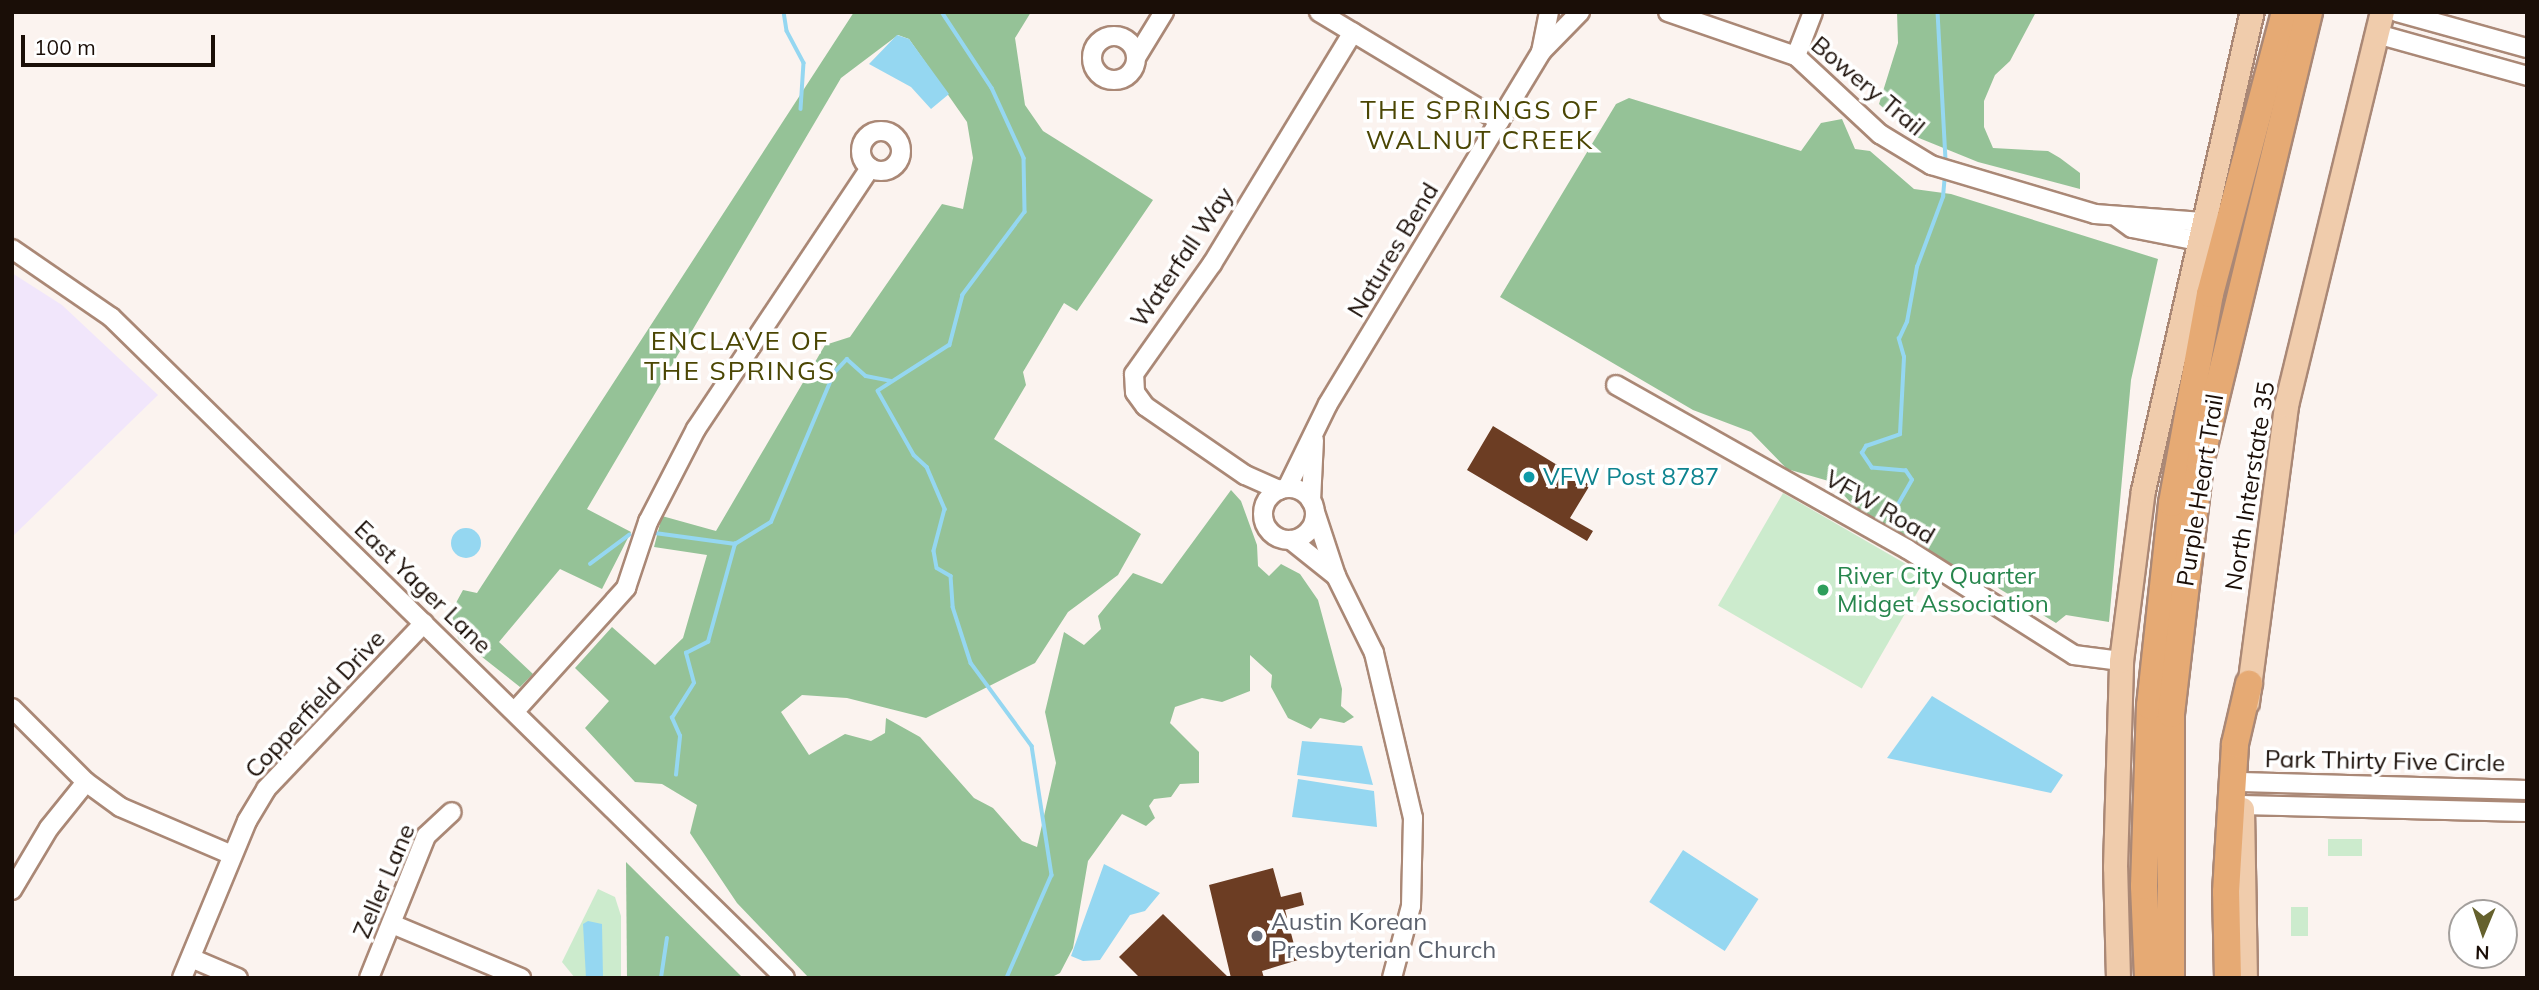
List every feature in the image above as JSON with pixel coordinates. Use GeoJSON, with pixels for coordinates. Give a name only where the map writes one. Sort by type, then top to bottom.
{"type":"FeatureCollection","features":[{"type":"Feature","properties":{"kind":"highway","name":"Purple Heart Trail"},"geometry":{"type":"LineString","coordinates":[[2148,978],[2144,886],[2150,706],[2172,503],[2210,294],[2285,12]]}},
{"type":"Feature","properties":{"kind":"highway","name":"Purple Heart Trail"},"geometry":{"type":"LineString","coordinates":[[2171,978],[2171,713],[2200,463],[2309,12]]}},
{"type":"Feature","properties":{"kind":"highway"},"geometry":{"type":"LineString","coordinates":[[2228,978],[2226,892],[2235,744],[2249,684]]}},
{"type":"Feature","properties":{"kind":"main road"},"geometry":{"type":"LineString","coordinates":[[2118,978],[2115,867],[2121,661],[2143,490],[2252,12]]}},
{"type":"Feature","properties":{"kind":"main road","name":"North Interstate 35"},"geometry":{"type":"LineString","coordinates":[[2245,978],[2242,794],[2249,684],[2286,405],[2380,23]]}},
{"type":"Feature","properties":{"kind":"street"},"geometry":{"type":"LineString","coordinates":[[1137,55],[1164,12]]}},
{"type":"Feature","properties":{"kind":"street"},"geometry":{"type":"LineString","coordinates":[[1319,12],[1500,121]]}},
{"type":"Feature","properties":{"kind":"street","name":"Natures Bend"},"geometry":{"type":"LineString","coordinates":[[1541,52],[1549,12]]}},
{"type":"Feature","properties":{"kind":"street","name":"Natures Bend"},"geometry":{"type":"LineString","coordinates":[[1283,489],[1314,440],[1328,404],[1541,52],[1580,12]]}},
{"type":"Feature","properties":{"kind":"street","name":"Bowery Trail"},"geometry":{"type":"LineString","coordinates":[[1668,12],[1796,56],[1910,154],[1973,179],[2118,218],[2134,214],[2200,232]]}},
{"type":"Feature","properties":{"kind":"street"},"geometry":{"type":"LineString","coordinates":[[1796,56],[1813,12]]}},
{"type":"Feature","properties":{"kind":"street"},"geometry":{"type":"LineString","coordinates":[[2397,12],[2527,48]]}},
{"type":"Feature","properties":{"kind":"street"},"geometry":{"type":"LineString","coordinates":[[2380,23],[2527,76]]}},
{"type":"Feature","properties":{"kind":"street","name":"Waterfall Way"},"geometry":{"type":"LineString","coordinates":[[1283,489],[1245,475],[1141,403],[1134,374],[1212,264],[1353,32]]}},
{"type":"Feature","properties":{"kind":"street"},"geometry":{"type":"LineString","coordinates":[[515,711],[626,588],[648,522],[696,429],[870,168]]}},
{"type":"Feature","properties":{"kind":"street","name":"East Yager Lane"},"geometry":{"type":"LineString","coordinates":[[12,249],[111,317],[785,978]]}},
{"type":"Feature","properties":{"kind":"street","name":"VFW Road"},"geometry":{"type":"LineString","coordinates":[[1616,385],[1906,549],[2074,655],[2121,661]]}},
{"type":"Feature","properties":{"kind":"street","name":"Natures Bend"},"geometry":{"type":"LineString","coordinates":[[1314,440],[1313,507],[1336,576],[1374,653],[1413,818],[1411,906],[1392,978]]}},
{"type":"Feature","properties":{"kind":"street","name":"Waterfall Way"},"geometry":{"type":"LineString","coordinates":[[1245,475],[1263,512]]}},
{"type":"Feature","properties":{"kind":"street"},"geometry":{"type":"LineString","coordinates":[[1283,489],[1302,491],[1313,507],[1309,531],[1291,540],[1269,532],[1263,512],[1283,489]]}},
{"type":"Feature","properties":{"kind":"street","name":"Natures Bend"},"geometry":{"type":"LineString","coordinates":[[1291,540],[1336,576]]}},
{"type":"Feature","properties":{"kind":"street","name":"Copperfield Drive"},"geometry":{"type":"LineString","coordinates":[[182,978],[232,855],[266,789],[424,624]]}},
{"type":"Feature","properties":{"kind":"street"},"geometry":{"type":"LineString","coordinates":[[12,708],[86,782],[120,807],[232,855]]}},
{"type":"Feature","properties":{"kind":"street"},"geometry":{"type":"LineString","coordinates":[[12,890],[49,828],[86,782]]}},
{"type":"Feature","properties":{"kind":"street","name":"Park Thirty Five Circle"},"geometry":{"type":"LineString","coordinates":[[2242,794],[2527,789]]}},
{"type":"Feature","properties":{"kind":"street","name":"Park Thirty Five Circle"},"geometry":{"type":"LineString","coordinates":[[2242,794],[2527,813]]}},
{"type":"Feature","properties":{"kind":"street","name":"Zeller Lane"},"geometry":{"type":"LineString","coordinates":[[369,978],[426,836],[452,812]]}},
{"type":"Feature","properties":{"kind":"street"},"geometry":{"type":"LineString","coordinates":[[392,924],[521,978]]}},
{"type":"Feature","properties":{"kind":"street"},"geometry":{"type":"LineString","coordinates":[[191,958],[238,978]]}},
{"type":"Feature","properties":{"kind":"shaded area"},"geometry":{"type":"Polygon","coordinates":[[[12,273],[62,305],[158,395],[12,537],[12,273]]]}},
{"type":"Feature","properties":{"kind":"green space"},"geometry":{"type":"Polygon","coordinates":[[[854,12],[1031,12],[1015,38],[1025,105],[1043,131],[1153,200],[1077,311],[1064,303],[1023,372],[1026,385],[994,439],[1141,534],[1118,575],[1068,612],[1035,663],[926,718],[847,698],[802,695],[781,712],[809,755],[845,734],[871,741],[885,733],[886,718],[920,737],[974,798],[993,808],[1022,841],[1037,847],[1056,763],[1045,712],[1064,632],[1084,645],[1101,629],[1098,616],[1133,573],[1162,584],[1231,490],[1241,501],[1257,545],[1258,566],[1269,576],[1281,564],[1300,574],[1318,600],[1342,689],[1341,706],[1354,717],[1344,723],[1320,718],[1311,729],[1288,718],[1271,687],[1272,675],[1250,655],[1250,691],[1222,702],[1202,698],[1175,707],[1170,723],[1199,752],[1199,783],[1180,784],[1171,797],[1154,799],[1149,806],[1155,818],[1146,826],[1122,814],[1088,861],[1073,948],[1060,973],[1050,978],[809,978],[737,903],[690,833],[697,805],[662,784],[635,782],[585,728],[609,701],[575,668],[612,627],[655,665],[683,638],[707,555],[654,547],[662,516],[716,531],[825,345],[850,337],[942,204],[963,209],[973,158],[967,122],[909,39],[898,35],[841,78],[587,509],[631,532],[602,589],[560,569],[499,642],[533,674],[520,687],[458,638],[451,612],[463,590],[477,593],[854,12]]]}},
{"type":"Feature","properties":{"kind":"green space"},"geometry":{"type":"Polygon","coordinates":[[[1897,12],[2036,12],[2010,61],[1995,75],[1984,101],[1984,127],[1993,148],[2048,151],[2060,158],[2080,173],[2080,189],[1978,162],[1914,136],[1879,104],[1898,43],[1897,12]]]}},
{"type":"Feature","properties":{"kind":"green space"},"geometry":{"type":"Polygon","coordinates":[[[1629,98],[1801,151],[1821,123],[1842,119],[1855,149],[1870,151],[1914,189],[1951,194],[2158,259],[2131,380],[2109,622],[2066,615],[2056,623],[1985,580],[1973,583],[1860,513],[1832,482],[1787,469],[1751,432],[1693,410],[1500,297],[1616,104],[1629,98]]]}},
{"type":"Feature","properties":{"kind":"green space","name":"River City Quarter Midget Association"},"geometry":{"type":"Polygon","coordinates":[[[1783,493],[1927,576],[1862,689],[1718,606],[1783,493]]]}},
{"type":"Feature","properties":{"kind":"green space"},"geometry":{"type":"Polygon","coordinates":[[[2328,839],[2362,839],[2362,856],[2328,856],[2328,839]]]}},
{"type":"Feature","properties":{"kind":"green space"},"geometry":{"type":"Polygon","coordinates":[[[626,862],[743,978],[627,978],[626,862]]]}},
{"type":"Feature","properties":{"kind":"green space"},"geometry":{"type":"Polygon","coordinates":[[[598,889],[615,897],[621,916],[621,978],[575,978],[562,962],[598,889]]]}},
{"type":"Feature","properties":{"kind":"green space"},"geometry":{"type":"Polygon","coordinates":[[[2291,907],[2308,907],[2308,936],[2291,936],[2291,907]]]}},
{"type":"Feature","properties":{"kind":"water"},"geometry":{"type":"Polygon","coordinates":[[[897,35],[909,39],[949,94],[931,109],[911,87],[869,64],[897,35]]]}},
{"type":"Feature","properties":{"kind":"water"},"geometry":{"type":"Polygon","coordinates":[[[466,528],[477,532],[481,543],[477,554],[466,558],[455,554],[451,543],[455,532],[466,528]]]}},
{"type":"Feature","properties":{"kind":"water"},"geometry":{"type":"Polygon","coordinates":[[[1932,696],[2063,775],[2051,793],[1887,758],[1932,696]]]}},
{"type":"Feature","properties":{"kind":"water"},"geometry":{"type":"Polygon","coordinates":[[[1302,741],[1362,746],[1373,785],[1297,775],[1302,741]]]}},
{"type":"Feature","properties":{"kind":"water"},"geometry":{"type":"Polygon","coordinates":[[[1298,779],[1374,791],[1377,827],[1292,817],[1298,779]]]}},
{"type":"Feature","properties":{"kind":"water"},"geometry":{"type":"Polygon","coordinates":[[[1683,850],[1758,899],[1725,951],[1649,902],[1683,850]]]}},
{"type":"Feature","properties":{"kind":"water"},"geometry":{"type":"Polygon","coordinates":[[[1104,864],[1160,893],[1145,911],[1130,915],[1100,960],[1083,961],[1071,956],[1104,864]]]}},
{"type":"Feature","properties":{"kind":"water"},"geometry":{"type":"Polygon","coordinates":[[[588,921],[602,924],[603,978],[586,978],[583,924],[588,921]]]}},
{"type":"Feature","properties":{"kind":"building","name":"VFW Post 8787"},"geometry":{"type":"Polygon","coordinates":[[[1493,426],[1590,485],[1570,518],[1593,531],[1587,541],[1467,470],[1493,426]]]}},
{"type":"Feature","properties":{"kind":"building","name":"Austin Korean Presbyterian Church"},"geometry":{"type":"Polygon","coordinates":[[[1273,868],[1281,897],[1301,892],[1304,905],[1285,910],[1298,960],[1262,971],[1264,978],[1231,978],[1209,885],[1273,868]]]}},
{"type":"Feature","properties":{"kind":"building"},"geometry":{"type":"Polygon","coordinates":[[[1163,914],[1229,978],[1140,978],[1119,957],[1163,914]]]}},
{"type":"Feature","properties":{"kind":"waterway"},"geometry":{"type":"LineString","coordinates":[[784,12],[787,31],[804,63],[801,109]]}},
{"type":"Feature","properties":{"kind":"waterway"},"geometry":{"type":"LineString","coordinates":[[942,12],[992,88],[1024,158],[1025,212],[963,295],[950,345],[878,391],[914,455],[927,467],[945,509],[934,551],[937,568],[951,576],[953,607],[971,663],[1032,746],[1052,875],[1007,978]]}},
{"type":"Feature","properties":{"kind":"waterway"},"geometry":{"type":"LineString","coordinates":[[1938,12],[1946,162]]}},
{"type":"Feature","properties":{"kind":"waterway"},"geometry":{"type":"LineString","coordinates":[[1892,515],[1912,480],[1906,471],[1872,468],[1862,453],[1866,446],[1900,434],[1904,357],[1899,339],[1907,322],[1917,267],[1943,197],[1945,173]]}},
{"type":"Feature","properties":{"kind":"waterway"},"geometry":{"type":"LineString","coordinates":[[676,775],[680,736],[672,718],[694,683],[686,653],[708,642],[735,544],[771,522],[834,373],[847,359],[866,376],[891,381]]}},
{"type":"Feature","properties":{"kind":"waterway"},"geometry":{"type":"LineString","coordinates":[[655,533],[735,544]]}},
{"type":"Feature","properties":{"kind":"waterway"},"geometry":{"type":"LineString","coordinates":[[590,564],[629,535]]}},
{"type":"Feature","properties":{"kind":"waterway"},"geometry":{"type":"LineString","coordinates":[[661,978],[667,938]]}},
{"type":"Feature","properties":{"kind":"place","name":"VFW Post 8787"},"geometry":{"type":"Point","coordinates":[1529,477]}},
{"type":"Feature","properties":{"kind":"place","name":"River City Quarter Midget Association"},"geometry":{"type":"Point","coordinates":[1823,590]}},
{"type":"Feature","properties":{"kind":"place","name":"Austin Korean Presbyterian Church"},"geometry":{"type":"Point","coordinates":[1257,936]}},
{"type":"Feature","properties":{"kind":"district","name":"THE SPRINGS OF WALNUT CREEK"},"geometry":{"type":"Point","coordinates":[1480,125]}},
{"type":"Feature","properties":{"kind":"district","name":"ENCLAVE OF THE SPRINGS"},"geometry":{"type":"Point","coordinates":[740,356]}}]}
